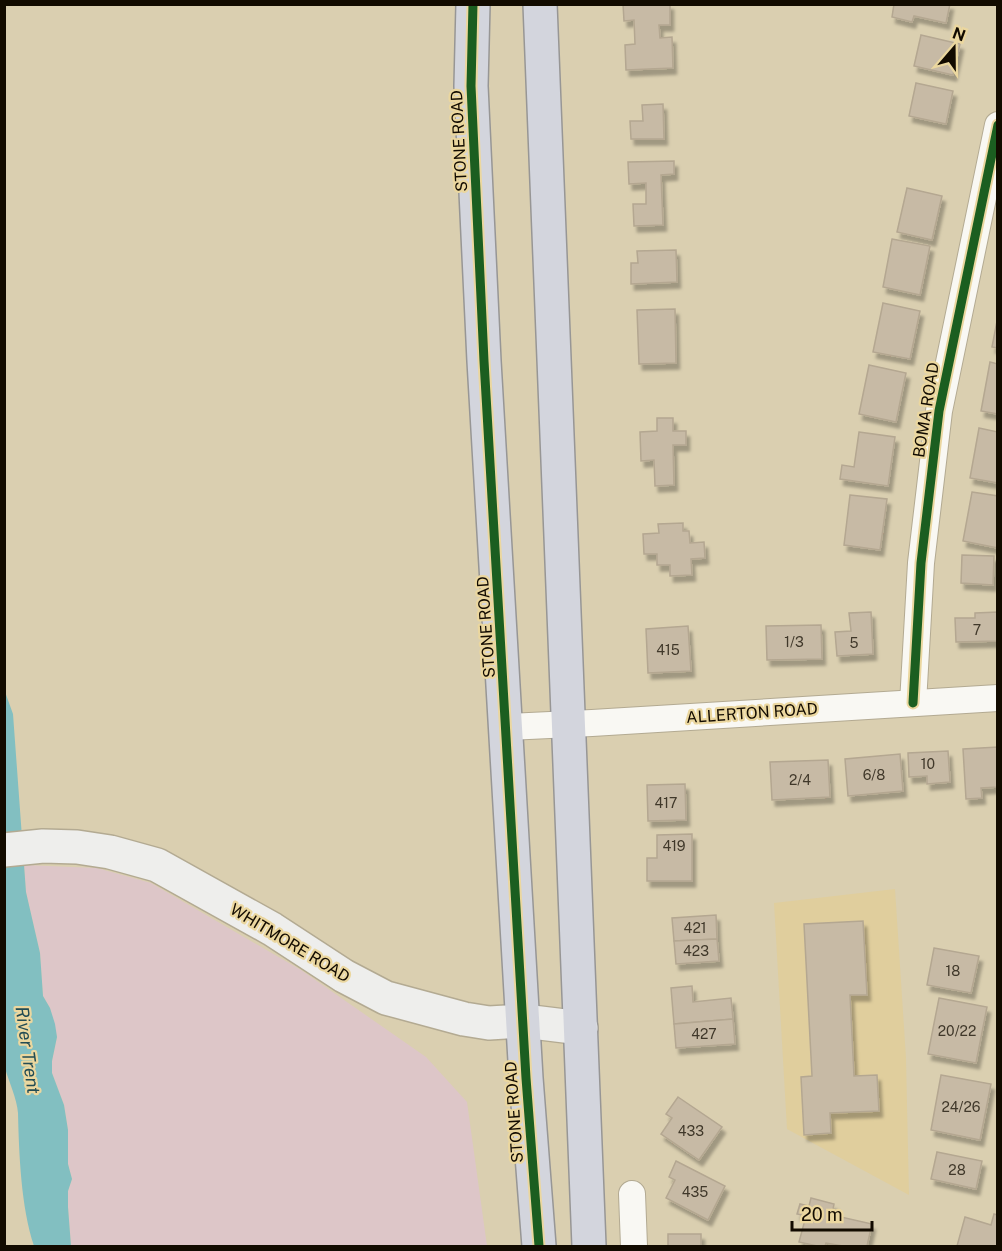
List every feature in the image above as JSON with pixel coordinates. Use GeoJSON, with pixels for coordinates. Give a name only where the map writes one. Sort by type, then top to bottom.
{"type":"FeatureCollection","features":[{"type":"Feature","properties":{"kind":"highway","name":"STONE ROAD"},"geometry":{"type":"LineString","coordinates":[[473,4],[471,86],[484,361],[526,1078],[539,1246]]}},
{"type":"Feature","properties":{"kind":"highway"},"geometry":{"type":"LineString","coordinates":[[540,4],[589,1246]]}},
{"type":"Feature","properties":{"kind":"main road","name":"WHITMORE ROAD"},"geometry":{"type":"LineString","coordinates":[[4,850],[43,846],[77,847],[110,852],[157,866],[272,929],[344,976],[386,998],[464,1019],[489,1023],[524,1020],[581,1028]]}},
{"type":"Feature","properties":{"kind":"street","name":"BOMA ROAD"},"geometry":{"type":"LineString","coordinates":[[913,703],[921,563],[939,411],[996,140]]}},
{"type":"Feature","properties":{"kind":"street","name":"ALLERTON ROAD"},"geometry":{"type":"LineString","coordinates":[[507,727],[998,698]]}},
{"type":"Feature","properties":{"kind":"street"},"geometry":{"type":"LineString","coordinates":[[632,1194],[634,1246]]}},
{"type":"Feature","properties":{"kind":"shaded area"},"geometry":{"type":"Polygon","coordinates":[[[24,865],[97,868],[151,883],[301,970],[426,1057],[467,1102],[487,1246],[71,1246],[68,1191],[72,1179],[68,1164],[68,1130],[64,1105],[52,1073],[57,1037],[50,1008],[43,996],[40,953],[26,892],[24,865]]]}},
{"type":"Feature","properties":{"kind":"shaded area"},"geometry":{"type":"Polygon","coordinates":[[[895,889],[906,1058],[909,1195],[787,1129],[774,903],[895,889]]]}},
{"type":"Feature","properties":{"kind":"water","name":"River Trent"},"geometry":{"type":"Polygon","coordinates":[[[4,689],[13,714],[26,892],[40,953],[43,996],[50,1008],[57,1037],[52,1073],[64,1105],[68,1130],[68,1164],[72,1179],[68,1191],[71,1246],[34,1246],[23,1198],[17,1108],[5,1068],[4,689]]]}},
{"type":"Feature","properties":{"kind":"building"},"geometry":{"type":"Polygon","coordinates":[[[623,4],[670,4],[670,25],[659,25],[660,38],[672,37],[673,68],[626,70],[625,45],[635,44],[634,20],[624,21],[623,4]]]}},
{"type":"Feature","properties":{"kind":"building"},"geometry":{"type":"Polygon","coordinates":[[[894,4],[950,4],[946,23],[914,16],[912,22],[892,17],[894,4]]]}},
{"type":"Feature","properties":{"kind":"building"},"geometry":{"type":"Polygon","coordinates":[[[921,35],[960,44],[953,75],[914,66],[921,35]]]}},
{"type":"Feature","properties":{"kind":"building"},"geometry":{"type":"Polygon","coordinates":[[[916,83],[953,91],[946,124],[909,116],[916,83]]]}},
{"type":"Feature","properties":{"kind":"building"},"geometry":{"type":"Polygon","coordinates":[[[663,104],[664,139],[631,139],[630,121],[643,121],[642,105],[663,104]]]}},
{"type":"Feature","properties":{"kind":"building"},"geometry":{"type":"Polygon","coordinates":[[[674,161],[674,174],[661,175],[663,225],[634,226],[633,204],[646,204],[646,183],[629,184],[628,162],[674,161]]]}},
{"type":"Feature","properties":{"kind":"building"},"geometry":{"type":"Polygon","coordinates":[[[907,188],[942,196],[932,240],[897,232],[907,188]]]}},
{"type":"Feature","properties":{"kind":"building"},"geometry":{"type":"Polygon","coordinates":[[[892,239],[930,246],[920,295],[883,287],[892,239]]]}},
{"type":"Feature","properties":{"kind":"building"},"geometry":{"type":"Polygon","coordinates":[[[676,250],[677,282],[631,284],[631,263],[638,263],[637,251],[676,250]]]}},
{"type":"Feature","properties":{"kind":"building"},"geometry":{"type":"Polygon","coordinates":[[[883,303],[920,311],[910,359],[873,352],[883,303]]]}},
{"type":"Feature","properties":{"kind":"building"},"geometry":{"type":"Polygon","coordinates":[[[675,309],[676,363],[639,364],[637,310],[675,309]]]}},
{"type":"Feature","properties":{"kind":"building"},"geometry":{"type":"Polygon","coordinates":[[[998,316],[998,348],[992,347],[998,316]]]}},
{"type":"Feature","properties":{"kind":"building"},"geometry":{"type":"Polygon","coordinates":[[[990,362],[998,364],[998,414],[981,411],[990,362]]]}},
{"type":"Feature","properties":{"kind":"building"},"geometry":{"type":"Polygon","coordinates":[[[869,365],[906,373],[896,422],[859,414],[869,365]]]}},
{"type":"Feature","properties":{"kind":"building"},"geometry":{"type":"Polygon","coordinates":[[[657,418],[673,418],[673,431],[686,431],[686,445],[673,445],[674,485],[655,486],[654,460],[641,461],[640,432],[657,431],[657,418]]]}},
{"type":"Feature","properties":{"kind":"building"},"geometry":{"type":"Polygon","coordinates":[[[979,428],[998,432],[998,483],[970,478],[979,428]]]}},
{"type":"Feature","properties":{"kind":"building"},"geometry":{"type":"Polygon","coordinates":[[[859,432],[895,437],[888,486],[840,479],[842,465],[854,467],[859,432]]]}},
{"type":"Feature","properties":{"kind":"building"},"geometry":{"type":"Polygon","coordinates":[[[972,492],[998,496],[998,548],[963,541],[972,492]]]}},
{"type":"Feature","properties":{"kind":"building"},"geometry":{"type":"Polygon","coordinates":[[[850,495],[887,499],[880,550],[844,545],[850,495]]]}},
{"type":"Feature","properties":{"kind":"building"},"geometry":{"type":"Polygon","coordinates":[[[683,523],[683,531],[689,531],[690,543],[704,542],[705,558],[691,559],[692,575],[670,576],[670,565],[657,565],[657,554],[644,554],[643,534],[659,533],[658,524],[683,523]]]}},
{"type":"Feature","properties":{"kind":"building"},"geometry":{"type":"Polygon","coordinates":[[[962,555],[994,556],[993,585],[961,583],[962,555]]]}},
{"type":"Feature","properties":{"kind":"building"},"geometry":{"type":"Polygon","coordinates":[[[871,612],[873,654],[837,656],[835,632],[851,631],[849,613],[871,612]]]}},
{"type":"Feature","properties":{"kind":"building"},"geometry":{"type":"Polygon","coordinates":[[[998,612],[998,641],[956,642],[955,618],[975,618],[975,613],[998,612]]]}},
{"type":"Feature","properties":{"kind":"building"},"geometry":{"type":"Polygon","coordinates":[[[821,625],[822,659],[767,660],[766,626],[821,625]]]}},
{"type":"Feature","properties":{"kind":"building"},"geometry":{"type":"Polygon","coordinates":[[[688,626],[691,671],[648,673],[646,629],[688,626]]]}},
{"type":"Feature","properties":{"kind":"building"},"geometry":{"type":"Polygon","coordinates":[[[998,747],[998,787],[981,788],[982,798],[966,799],[963,749],[998,747]]]}},
{"type":"Feature","properties":{"kind":"building"},"geometry":{"type":"Polygon","coordinates":[[[948,751],[950,782],[927,784],[927,776],[909,777],[908,753],[948,751]]]}},
{"type":"Feature","properties":{"kind":"building"},"geometry":{"type":"Polygon","coordinates":[[[900,754],[903,791],[848,796],[845,759],[900,754]]]}},
{"type":"Feature","properties":{"kind":"building"},"geometry":{"type":"Polygon","coordinates":[[[828,760],[830,797],[772,800],[770,762],[828,760]]]}},
{"type":"Feature","properties":{"kind":"building"},"geometry":{"type":"Polygon","coordinates":[[[685,784],[686,820],[648,821],[647,785],[685,784]]]}},
{"type":"Feature","properties":{"kind":"building"},"geometry":{"type":"Polygon","coordinates":[[[692,834],[692,881],[647,881],[647,858],[657,858],[657,835],[692,834]]]}},
{"type":"Feature","properties":{"kind":"building"},"geometry":{"type":"Polygon","coordinates":[[[716,915],[717,939],[674,941],[672,918],[716,915]]]}},
{"type":"Feature","properties":{"kind":"building"},"geometry":{"type":"Polygon","coordinates":[[[863,921],[867,995],[850,995],[854,1076],[877,1075],[879,1111],[830,1113],[831,1133],[804,1135],[801,1077],[812,1076],[804,924],[863,921]]]}},
{"type":"Feature","properties":{"kind":"building"},"geometry":{"type":"Polygon","coordinates":[[[717,939],[719,961],[676,964],[674,941],[717,939]]]}},
{"type":"Feature","properties":{"kind":"building"},"geometry":{"type":"Polygon","coordinates":[[[934,948],[979,956],[971,993],[927,985],[934,948]]]}},
{"type":"Feature","properties":{"kind":"building"},"geometry":{"type":"Polygon","coordinates":[[[692,986],[693,1002],[731,998],[733,1019],[674,1024],[671,988],[692,986]]]}},
{"type":"Feature","properties":{"kind":"building"},"geometry":{"type":"Polygon","coordinates":[[[939,998],[987,1007],[976,1063],[928,1054],[939,998]]]}},
{"type":"Feature","properties":{"kind":"building"},"geometry":{"type":"Polygon","coordinates":[[[733,1019],[735,1044],[676,1048],[674,1024],[733,1019]]]}},
{"type":"Feature","properties":{"kind":"building"},"geometry":{"type":"Polygon","coordinates":[[[941,1075],[991,1084],[980,1140],[931,1130],[941,1075]]]}},
{"type":"Feature","properties":{"kind":"building"},"geometry":{"type":"Polygon","coordinates":[[[678,1097],[722,1127],[699,1160],[661,1134],[672,1118],[666,1114],[678,1097]]]}},
{"type":"Feature","properties":{"kind":"building"},"geometry":{"type":"Polygon","coordinates":[[[937,1152],[982,1161],[976,1189],[931,1179],[937,1152]]]}},
{"type":"Feature","properties":{"kind":"building"},"geometry":{"type":"Polygon","coordinates":[[[676,1161],[725,1186],[708,1220],[666,1198],[675,1180],[669,1177],[676,1161]]]}},
{"type":"Feature","properties":{"kind":"building"},"geometry":{"type":"Polygon","coordinates":[[[811,1198],[834,1204],[832,1215],[872,1224],[867,1246],[826,1243],[825,1246],[817,1246],[799,1242],[806,1216],[797,1214],[800,1204],[809,1206],[811,1198]]]}},
{"type":"Feature","properties":{"kind":"building"},"geometry":{"type":"Polygon","coordinates":[[[994,1214],[998,1215],[998,1246],[957,1246],[965,1217],[991,1225],[994,1214]]]}},
{"type":"Feature","properties":{"kind":"building"},"geometry":{"type":"Polygon","coordinates":[[[668,1234],[701,1234],[701,1246],[668,1246],[668,1234]]]}},
{"type":"Feature","properties":{"kind":"cycle path"},"geometry":{"type":"LineString","coordinates":[[473,4],[471,86],[484,361],[526,1078],[539,1246]]}},
{"type":"Feature","properties":{"kind":"cycle path"},"geometry":{"type":"LineString","coordinates":[[913,703],[921,563],[939,411],[998,125]]}}]}
